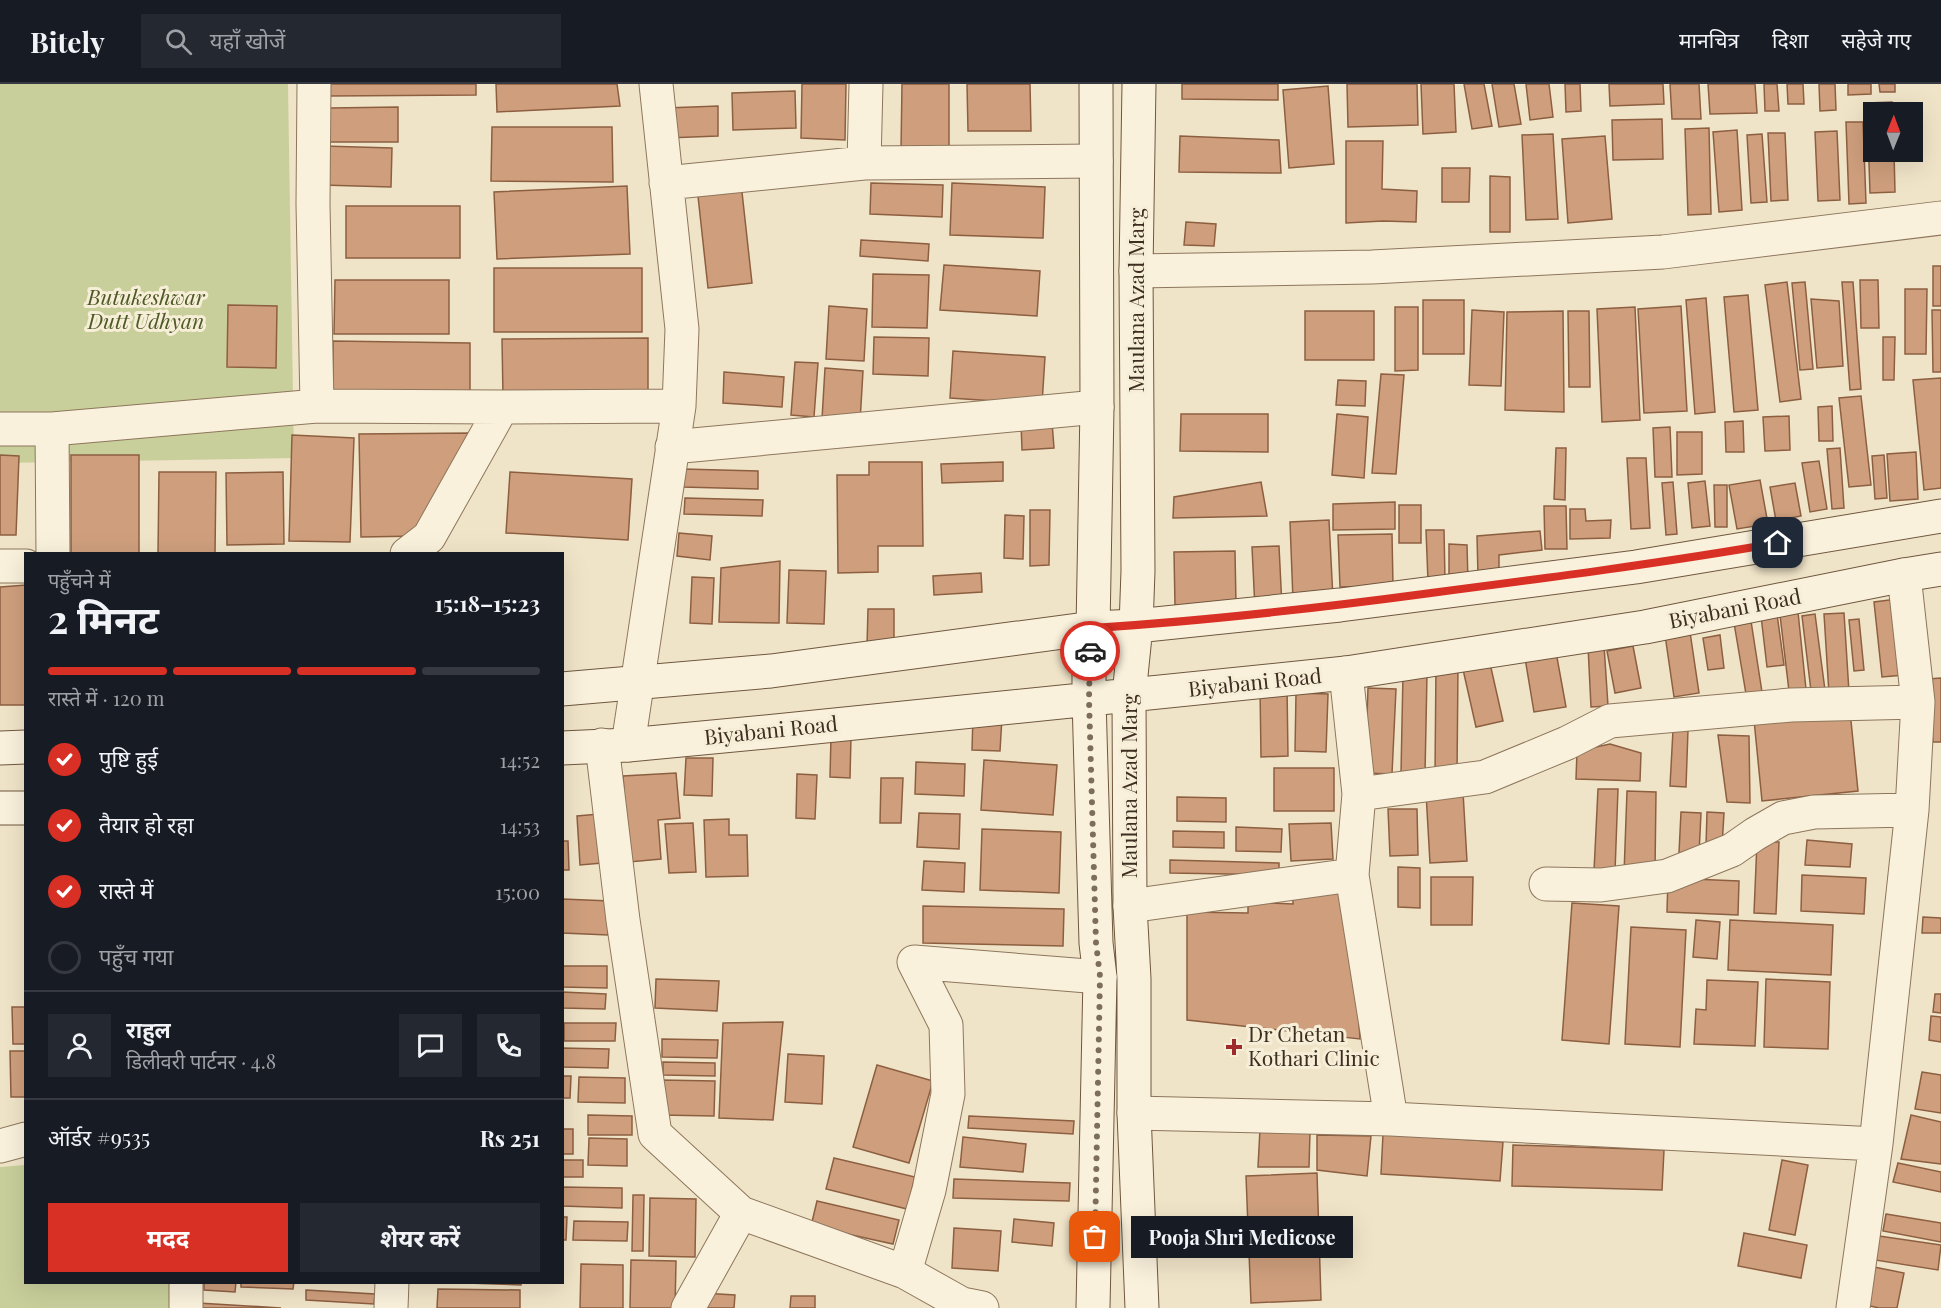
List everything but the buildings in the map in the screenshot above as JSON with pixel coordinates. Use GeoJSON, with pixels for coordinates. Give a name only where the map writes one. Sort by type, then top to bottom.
{"type":"FeatureCollection","features":[{"type":"Feature","properties":{"kind":"street"},"geometry":{"type":"LineString","coordinates":[[314,84],[313,204],[317,405]]}},
{"type":"Feature","properties":{"kind":"street"},"geometry":{"type":"LineString","coordinates":[[656,84],[682,329],[679,406],[638,682],[615,745],[623,920],[655,1134],[741,1213],[905,1272],[968,1307]]}},
{"type":"Feature","properties":{"kind":"street"},"geometry":{"type":"LineString","coordinates":[[864,163],[866,84]]}},
{"type":"Feature","properties":{"kind":"street","name":"Maulana Azad Marg"},"geometry":{"type":"LineString","coordinates":[[1094,1308],[1100,976],[1096,943],[1089,661],[1093,628],[1097,407],[1096,84]]}},
{"type":"Feature","properties":{"kind":"street","name":"Maulana Azad Marg"},"geometry":{"type":"LineString","coordinates":[[1139,84],[1136,271],[1138,572],[1136,626],[1129,696],[1134,1113],[1142,1308]]}},
{"type":"Feature","properties":{"kind":"street"},"geometry":{"type":"LineString","coordinates":[[666,183],[864,163],[1096,161]]}},
{"type":"Feature","properties":{"kind":"street"},"geometry":{"type":"LineString","coordinates":[[1136,271],[1372,267],[1663,252],[1941,218]]}},
{"type":"Feature","properties":{"kind":"street"},"geometry":{"type":"LineString","coordinates":[[0,429],[52,429],[317,405],[679,406]]}},
{"type":"Feature","properties":{"kind":"street"},"geometry":{"type":"LineString","coordinates":[[410,552],[429,537],[502,407]]}},
{"type":"Feature","properties":{"kind":"street"},"geometry":{"type":"LineString","coordinates":[[672,447],[1097,407]]}},
{"type":"Feature","properties":{"kind":"street"},"geometry":{"type":"LineString","coordinates":[[52,429],[52,552]]}},
{"type":"Feature","properties":{"kind":"street"},"geometry":{"type":"LineString","coordinates":[[564,689],[771,671],[1093,628],[1136,626],[1340,605],[1624,568],[1941,516]]}},
{"type":"Feature","properties":{"kind":"street"},"geometry":{"type":"LineString","coordinates":[[0,566],[24,566]]}},
{"type":"Feature","properties":{"kind":"street","name":"Biyabani Road"},"geometry":{"type":"LineString","coordinates":[[564,748],[1129,696],[1346,673],[1645,627],[1941,569]]}},
{"type":"Feature","properties":{"kind":"street"},"geometry":{"type":"LineString","coordinates":[[1853,1308],[1876,1144],[1912,810],[1918,702],[1904,575]]}},
{"type":"Feature","properties":{"kind":"street"},"geometry":{"type":"LineString","coordinates":[[1346,673],[1359,794],[1352,875],[1390,1119]]}},
{"type":"Feature","properties":{"kind":"street"},"geometry":{"type":"LineString","coordinates":[[1359,794],[1485,777],[1568,743],[1610,721],[1791,705],[1918,702]]}},
{"type":"Feature","properties":{"kind":"street"},"geometry":{"type":"LineString","coordinates":[[0,748],[24,747]]}},
{"type":"Feature","properties":{"kind":"street"},"geometry":{"type":"LineString","coordinates":[[0,808],[24,808]]}},
{"type":"Feature","properties":{"kind":"street"},"geometry":{"type":"LineString","coordinates":[[1546,885],[1601,885],[1667,876],[1732,850],[1783,818],[1814,812],[1912,810]]}},
{"type":"Feature","properties":{"kind":"street"},"geometry":{"type":"LineString","coordinates":[[1130,906],[1352,875]]}},
{"type":"Feature","properties":{"kind":"street"},"geometry":{"type":"LineString","coordinates":[[905,1272],[929,1190],[948,1094],[946,1025],[914,962],[1100,976]]}},
{"type":"Feature","properties":{"kind":"street"},"geometry":{"type":"LineString","coordinates":[[1134,1113],[1390,1119],[1876,1144]]}},
{"type":"Feature","properties":{"kind":"street"},"geometry":{"type":"LineString","coordinates":[[0,1146],[24,1140]]}},
{"type":"Feature","properties":{"kind":"street"},"geometry":{"type":"LineString","coordinates":[[688,1308],[741,1213]]}},
{"type":"Feature","properties":{"kind":"street"},"geometry":{"type":"LineString","coordinates":[[186,1284],[186,1308]]}},
{"type":"Feature","properties":{"kind":"street"},"geometry":{"type":"LineString","coordinates":[[391,1308],[392,1284]]}},
{"type":"Feature","properties":{"kind":"green space","name":"Butukeshwar Dutt Udhyan"},"geometry":{"type":"Polygon","coordinates":[[[0,84],[288,84],[294,458],[0,463],[0,84]]]}},
{"type":"Feature","properties":{"kind":"green space"},"geometry":{"type":"Polygon","coordinates":[[[24,1165],[24,1284],[190,1284],[192,1308],[0,1308],[0,1167],[24,1165]]]}},
{"type":"Feature","properties":{"kind":"way so far"},"geometry":{"type":"LineString","coordinates":[[1090,651],[1089,699],[1096,943],[1100,976],[1095,1237]]}},
{"type":"Feature","properties":{"kind":"place","name":"Dr Chetan Kothari Clinic"},"geometry":{"type":"Point","coordinates":[1234,1047]}},
{"type":"Feature","properties":{"kind":"place","name":"Pooja Shri Medicose"},"geometry":{"type":"Point","coordinates":[1095,1237]}},
{"type":"Feature","properties":{"kind":"route"},"geometry":{"type":"LineString","coordinates":[[1090,651],[1093,628],[1136,626],[1340,605],[1636,567],[1778,543]]}}]}
